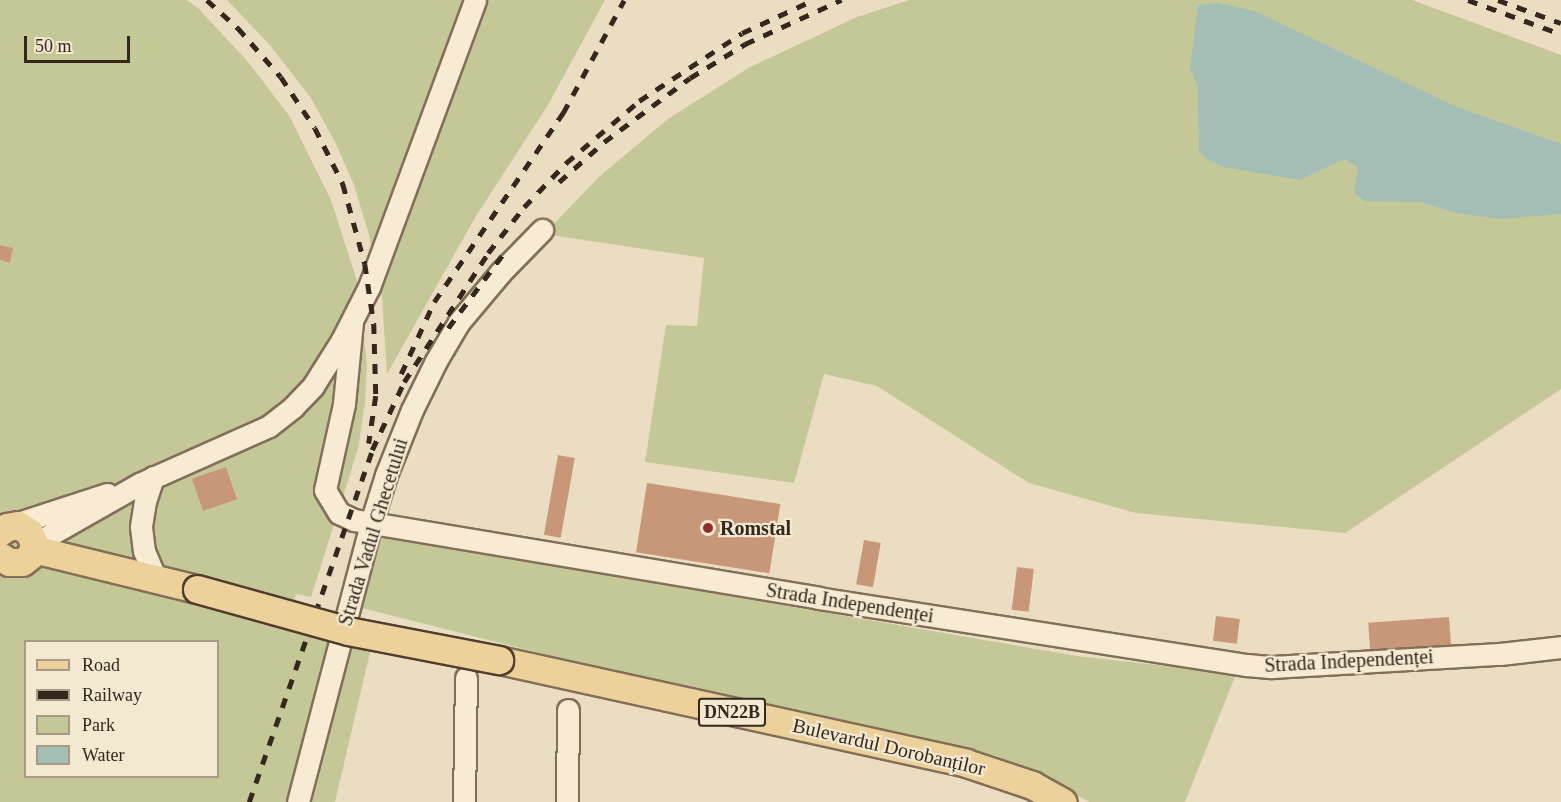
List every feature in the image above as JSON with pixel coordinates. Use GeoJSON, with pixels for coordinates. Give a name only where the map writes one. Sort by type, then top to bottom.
{"type":"FeatureCollection","features":[{"type":"Feature","properties":{"kind":"main road","name":"DN22B"},"geometry":{"type":"LineString","coordinates":[[6,529],[24,528],[29,532],[16,558],[155,577]]}},
{"type":"Feature","properties":{"kind":"main road","name":"Bulevardul Dorobanților"},"geometry":{"type":"LineString","coordinates":[[155,577],[348,631],[499,660],[966,763],[1032,785],[1063,802]]}},
{"type":"Feature","properties":{"kind":"street"},"geometry":{"type":"LineString","coordinates":[[6,529],[146,481],[269,426],[293,407],[319,377],[352,322],[369,287],[475,0]]}},
{"type":"Feature","properties":{"kind":"street","name":"Strada Vadul Ghecetului"},"geometry":{"type":"LineString","coordinates":[[298,802],[371,523],[396,449],[436,361],[473,304],[542,230]]}},
{"type":"Feature","properties":{"kind":"street","name":"Strada Independenței"},"geometry":{"type":"LineString","coordinates":[[352,322],[344,404],[325,490],[339,513],[371,523],[818,598],[1247,665],[1283,666],[1500,654],[1561,647]]}},
{"type":"Feature","properties":{"kind":"street"},"geometry":{"type":"LineString","coordinates":[[16,558],[146,481]]}},
{"type":"Feature","properties":{"kind":"street"},"geometry":{"type":"LineString","coordinates":[[146,481],[141,526],[144,550],[155,577]]}},
{"type":"Feature","properties":{"kind":"street"},"geometry":{"type":"LineString","coordinates":[[464,802],[466,678]]}},
{"type":"Feature","properties":{"kind":"street"},"geometry":{"type":"LineString","coordinates":[[567,802],[568,710]]}},
{"type":"Feature","properties":{"kind":"green space"},"geometry":{"type":"Polygon","coordinates":[[[0,0],[187,0],[199,9],[249,63],[290,117],[331,200],[358,284],[367,364],[365,403],[358,449],[311,597],[296,594],[288,631],[371,648],[335,802],[0,802],[0,0]]]}},
{"type":"Feature","properties":{"kind":"green space"},"geometry":{"type":"Polygon","coordinates":[[[227,0],[605,0],[548,105],[476,216],[387,374],[382,297],[369,235],[354,185],[336,144],[311,98],[269,44],[227,0]]]}},
{"type":"Feature","properties":{"kind":"green space"},"geometry":{"type":"Polygon","coordinates":[[[909,0],[1412,0],[1561,55],[1561,389],[1345,533],[1136,513],[1029,483],[877,386],[824,374],[794,483],[645,462],[666,325],[697,326],[704,258],[544,234],[600,176],[668,119],[750,67],[857,17],[909,0]]]}},
{"type":"Feature","properties":{"kind":"green space"},"geometry":{"type":"Polygon","coordinates":[[[376,535],[1077,656],[1236,674],[1185,802],[1090,802],[997,756],[579,663],[358,607],[376,535]]]}},
{"type":"Feature","properties":{"kind":"water"},"geometry":{"type":"Polygon","coordinates":[[[1218,3],[1254,11],[1457,107],[1561,144],[1561,214],[1501,219],[1456,213],[1421,202],[1365,201],[1354,193],[1358,167],[1344,159],[1300,180],[1223,167],[1207,159],[1199,151],[1198,87],[1190,68],[1198,5],[1218,3]]]}},
{"type":"Feature","properties":{"kind":"building"},"geometry":{"type":"Polygon","coordinates":[[[0,245],[13,248],[10,263],[0,260],[0,245]]]}},
{"type":"Feature","properties":{"kind":"building"},"geometry":{"type":"Polygon","coordinates":[[[558,455],[575,458],[561,538],[544,535],[558,455]]]}},
{"type":"Feature","properties":{"kind":"building"},"geometry":{"type":"Polygon","coordinates":[[[226,467],[237,499],[203,511],[192,479],[226,467]]]}},
{"type":"Feature","properties":{"kind":"building","name":"Romstal"},"geometry":{"type":"Polygon","coordinates":[[[647,483],[780,504],[769,573],[636,552],[647,483]]]}},
{"type":"Feature","properties":{"kind":"building"},"geometry":{"type":"Polygon","coordinates":[[[864,540],[881,543],[873,587],[856,584],[864,540]]]}},
{"type":"Feature","properties":{"kind":"building"},"geometry":{"type":"Polygon","coordinates":[[[1017,567],[1034,569],[1029,612],[1012,610],[1017,567]]]}},
{"type":"Feature","properties":{"kind":"building"},"geometry":{"type":"Polygon","coordinates":[[[1216,616],[1240,619],[1237,644],[1213,641],[1216,616]]]}},
{"type":"Feature","properties":{"kind":"building"},"geometry":{"type":"Polygon","coordinates":[[[1449,617],[1451,645],[1370,651],[1368,623],[1449,617]]]}},
{"type":"Feature","properties":{"kind":"railway"},"geometry":{"type":"LineString","coordinates":[[207,0],[238,28],[281,77],[315,128],[343,184],[365,264],[374,324],[376,396],[369,443]]}},
{"type":"Feature","properties":{"kind":"railway"},"geometry":{"type":"LineString","coordinates":[[401,374],[434,302],[563,113],[624,0]]}},
{"type":"Feature","properties":{"kind":"railway"},"geometry":{"type":"LineString","coordinates":[[249,802],[372,450],[404,382],[488,253],[524,207],[566,163],[639,101],[742,33],[813,0]]}},
{"type":"Feature","properties":{"kind":"railway"},"geometry":{"type":"LineString","coordinates":[[559,182],[604,142],[690,78],[745,44],[841,0]]}},
{"type":"Feature","properties":{"kind":"railway"},"geometry":{"type":"LineString","coordinates":[[1468,0],[1561,34]]}},
{"type":"Feature","properties":{"kind":"railway"},"geometry":{"type":"LineString","coordinates":[[1498,0],[1561,23]]}},
{"type":"Feature","properties":{"kind":"railway"},"geometry":{"type":"LineString","coordinates":[[448,328],[504,253]]}},
{"type":"Feature","properties":{"kind":"place","name":"Romstal"},"geometry":{"type":"Point","coordinates":[708,528]}}]}
